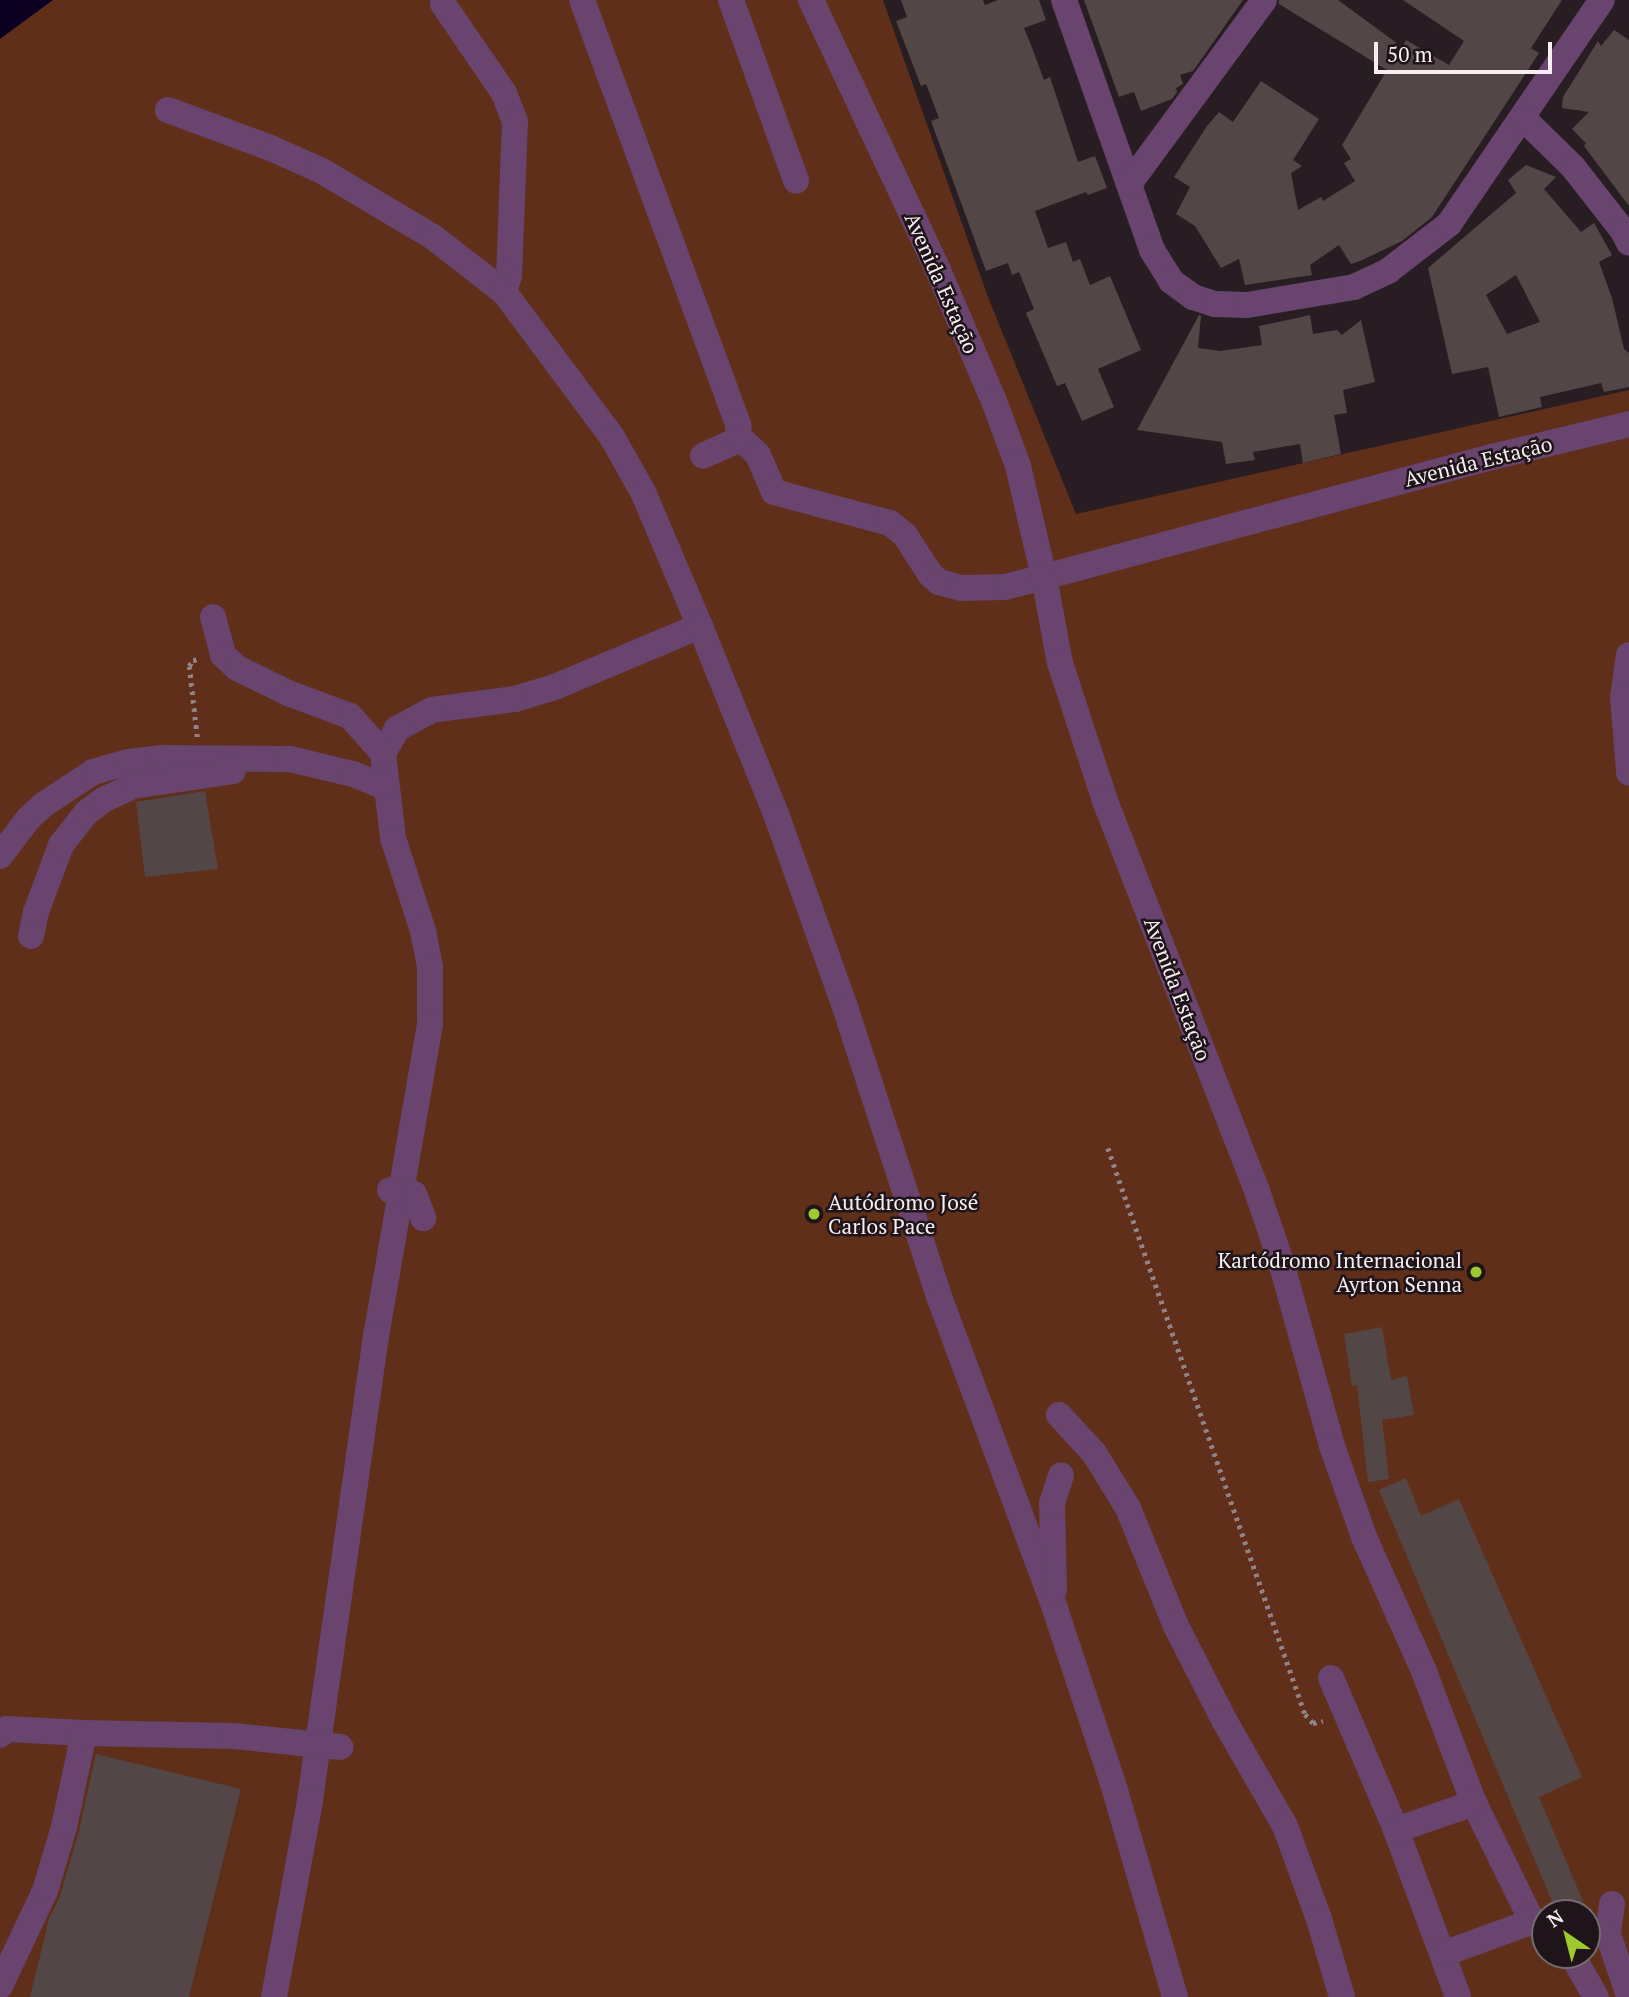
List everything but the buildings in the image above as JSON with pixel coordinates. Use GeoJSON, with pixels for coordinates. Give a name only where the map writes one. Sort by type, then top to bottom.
{"type":"FeatureCollection","features":[{"type":"Feature","properties":{"kind":"street"},"geometry":{"type":"LineString","coordinates":[[582,0],[738,425],[739,437],[758,455],[774,492],[890,523],[905,535],[930,574],[939,582],[962,588],[1005,587],[1044,577]]}},
{"type":"Feature","properties":{"kind":"street"},"geometry":{"type":"LineString","coordinates":[[731,0],[796,181]]}},
{"type":"Feature","properties":{"kind":"street","name":"Avenida Estação"},"geometry":{"type":"LineString","coordinates":[[811,0],[938,270],[994,401],[1018,466],[1044,577],[1060,663],[1105,801],[1257,1191],[1281,1262],[1318,1400],[1364,1537],[1423,1668],[1474,1802],[1531,1918]]}},
{"type":"Feature","properties":{"kind":"street"},"geometry":{"type":"LineString","coordinates":[[1064,0],[1152,250],[1171,281],[1193,297],[1215,304],[1247,305],[1354,286],[1388,271],[1449,224],[1602,0]]}},
{"type":"Feature","properties":{"kind":"street"},"geometry":{"type":"LineString","coordinates":[[1129,184],[1264,0]]}},
{"type":"Feature","properties":{"kind":"street"},"geometry":{"type":"LineString","coordinates":[[443,4],[504,93],[515,121],[509,276],[504,292]]}},
{"type":"Feature","properties":{"kind":"street"},"geometry":{"type":"LineString","coordinates":[[168,110],[273,149],[322,171],[433,237],[504,292],[612,437],[643,492],[776,814],[846,1010],[940,1299],[1055,1609],[1116,1793],[1175,1997]]}},
{"type":"Feature","properties":{"kind":"street"},"geometry":{"type":"LineString","coordinates":[[1523,118],[1599,198],[1629,243]]}},
{"type":"Feature","properties":{"kind":"street","name":"Avenida Estação"},"geometry":{"type":"LineString","coordinates":[[1044,577],[1492,457],[1629,424]]}},
{"type":"Feature","properties":{"kind":"street"},"geometry":{"type":"LineString","coordinates":[[704,456],[729,445],[739,437]]}},
{"type":"Feature","properties":{"kind":"street"},"geometry":{"type":"LineString","coordinates":[[214,617],[223,655],[250,676],[350,716],[383,753]]}},
{"type":"Feature","properties":{"kind":"street"},"geometry":{"type":"LineString","coordinates":[[274,1997],[329,1746],[376,1336],[396,1191],[430,1024],[432,990],[423,931],[394,838],[383,753],[397,729],[432,710],[515,699],[555,687],[700,626]]}},
{"type":"Feature","properties":{"kind":"street"},"geometry":{"type":"LineString","coordinates":[[1629,655],[1623,696],[1629,773]]}},
{"type":"Feature","properties":{"kind":"street"},"geometry":{"type":"LineString","coordinates":[[0,856],[27,819],[43,805],[93,772],[129,762],[261,757],[323,765],[386,787]]}},
{"type":"Feature","properties":{"kind":"street"},"geometry":{"type":"LineString","coordinates":[[31,936],[39,903],[61,845],[73,827],[103,800],[133,786],[245,768],[261,757]]}},
{"type":"Feature","properties":{"kind":"street"},"geometry":{"type":"LineString","coordinates":[[396,1191],[416,1197],[423,1218]]}},
{"type":"Feature","properties":{"kind":"street"},"geometry":{"type":"LineString","coordinates":[[1059,1415],[1094,1454],[1128,1508],[1175,1626],[1224,1720],[1285,1826],[1319,1919],[1342,1997]]}},
{"type":"Feature","properties":{"kind":"street"},"geometry":{"type":"LineString","coordinates":[[1055,1609],[1052,1503],[1054,1489],[1061,1475]]}},
{"type":"Feature","properties":{"kind":"street"},"geometry":{"type":"LineString","coordinates":[[1331,1678],[1396,1830],[1458,1997]]}},
{"type":"Feature","properties":{"kind":"street"},"geometry":{"type":"LineString","coordinates":[[0,1735],[7,1729],[234,1737],[329,1746]]}},
{"type":"Feature","properties":{"kind":"street"},"geometry":{"type":"LineString","coordinates":[[0,1986],[26,1936],[52,1870],[84,1733]]}},
{"type":"Feature","properties":{"kind":"street"},"geometry":{"type":"LineString","coordinates":[[1396,1830],[1474,1802]]}},
{"type":"Feature","properties":{"kind":"street"},"geometry":{"type":"LineString","coordinates":[[1612,1904],[1608,1934],[1629,1996]]}},
{"type":"Feature","properties":{"kind":"street"},"geometry":{"type":"LineString","coordinates":[[1443,1954],[1531,1931]]}},
{"type":"Feature","properties":{"kind":"street"},"geometry":{"type":"LineString","coordinates":[[1580,1969],[1596,1997]]}},
{"type":"Feature","properties":{"kind":"path"},"geometry":{"type":"LineString","coordinates":[[200,758],[190,664],[193,660],[223,655]]}},
{"type":"Feature","properties":{"kind":"path"},"geometry":{"type":"LineString","coordinates":[[1108,1148],[1306,1717],[1316,1724],[1346,1714]]}},
{"type":"Feature","properties":{"kind":"shaded area","name":"Autódromo José Carlos Pace"},"geometry":{"type":"Polygon","coordinates":[[[0,0],[883,0],[988,297],[1076,514],[1629,390],[1629,1997],[0,1997],[0,0]]]}},
{"type":"Feature","properties":{"kind":"shaded area"},"geometry":{"type":"Polygon","coordinates":[[[0,0],[53,0],[0,39],[0,0]]]}},
{"type":"Feature","properties":{"kind":"place","name":"Autódromo José Carlos Pace"},"geometry":{"type":"Point","coordinates":[814,1214]}},
{"type":"Feature","properties":{"kind":"place","name":"Kartódromo Internacional Ayrton Senna"},"geometry":{"type":"Point","coordinates":[1476,1272]}}]}
